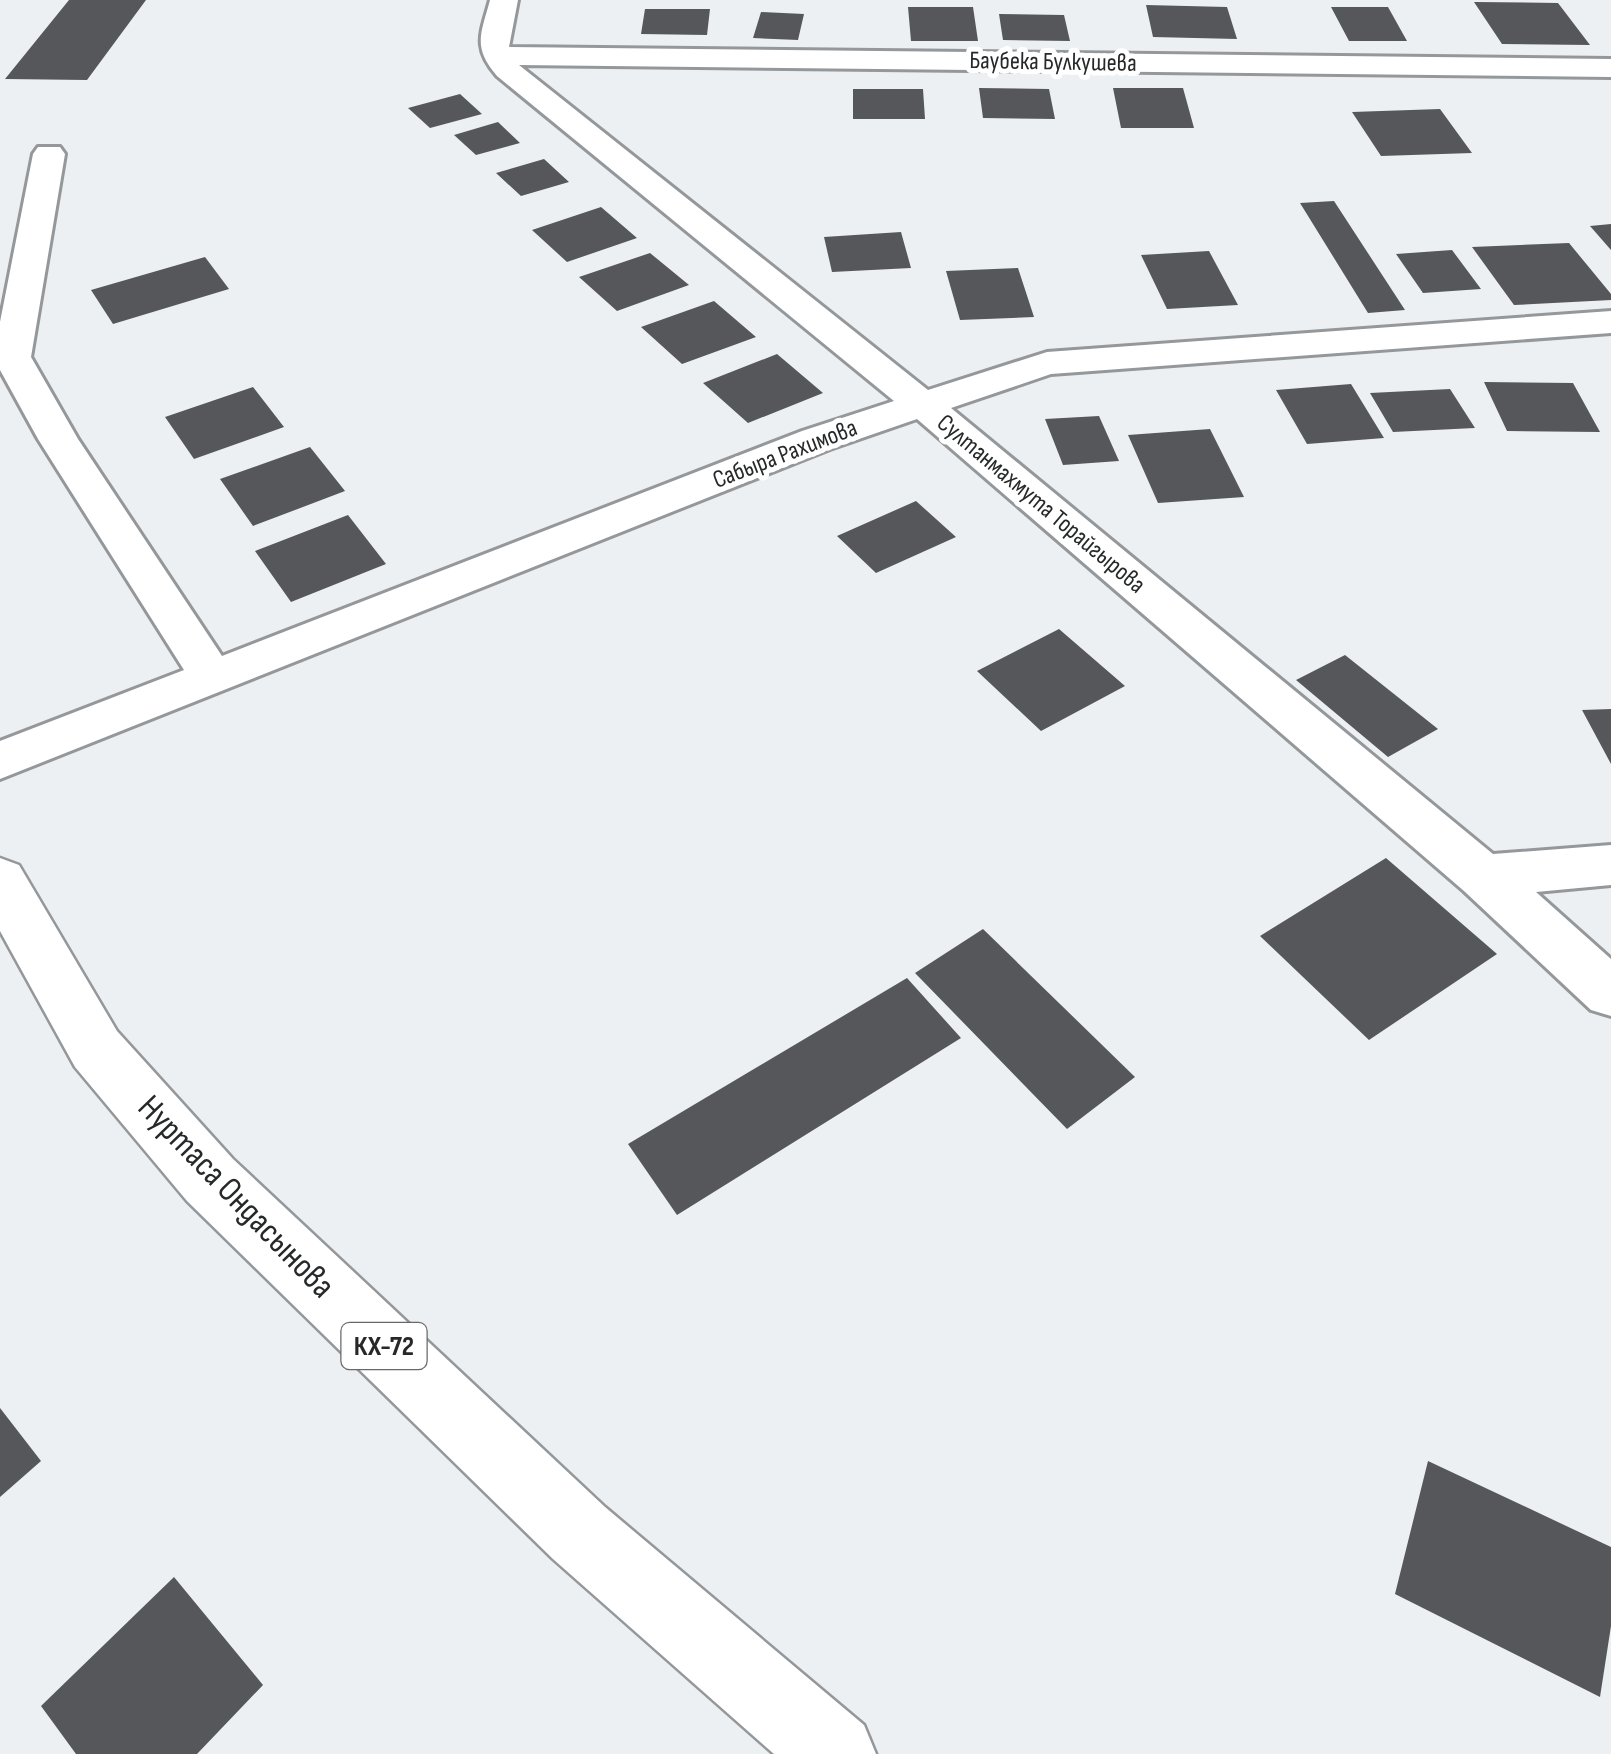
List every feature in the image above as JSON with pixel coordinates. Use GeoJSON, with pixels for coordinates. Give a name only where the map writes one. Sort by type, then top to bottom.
{"type":"FeatureCollection","features":[{"type":"Feature","properties":{"kind":"main road","name":"Нуртаса Ондасынова"},"geometry":{"type":"LineString","coordinates":[[0,880],[96,1048],[210,1180],[579,1533],[835,1754]]}},
{"type":"Feature","properties":{"kind":"street"},"geometry":{"type":"LineString","coordinates":[[495,56],[494,41],[504,0]]}},
{"type":"Feature","properties":{"kind":"street","name":"Баубека Булкушева"},"geometry":{"type":"LineString","coordinates":[[495,56],[1611,68]]}},
{"type":"Feature","properties":{"kind":"street","name":"Султанмахмута Торайгырова"},"geometry":{"type":"LineString","coordinates":[[495,56],[506,70],[922,404],[1483,876],[1611,993]]}},
{"type":"Feature","properties":{"kind":"street"},"geometry":{"type":"LineString","coordinates":[[49,154],[12,357],[58,440],[211,676]]}},
{"type":"Feature","properties":{"kind":"street","name":"Сабыра Рахимова"},"geometry":{"type":"LineString","coordinates":[[0,761],[816,440],[1047,362],[1611,322]]}},
{"type":"Feature","properties":{"kind":"street"},"geometry":{"type":"LineString","coordinates":[[1483,876],[1611,865]]}},
{"type":"Feature","properties":{"kind":"building"},"geometry":{"type":"Polygon","coordinates":[[[69,0],[146,0],[87,80],[5,79],[69,0]]]}},
{"type":"Feature","properties":{"kind":"building"},"geometry":{"type":"Polygon","coordinates":[[[1474,2],[1558,3],[1590,45],[1502,44],[1474,2]]]}},
{"type":"Feature","properties":{"kind":"building"},"geometry":{"type":"Polygon","coordinates":[[[1146,5],[1227,7],[1237,39],[1153,37],[1146,5]]]}},
{"type":"Feature","properties":{"kind":"building"},"geometry":{"type":"Polygon","coordinates":[[[908,7],[973,7],[978,41],[911,41],[908,7]]]}},
{"type":"Feature","properties":{"kind":"building"},"geometry":{"type":"Polygon","coordinates":[[[1331,7],[1388,7],[1407,41],[1349,41],[1331,7]]]}},
{"type":"Feature","properties":{"kind":"building"},"geometry":{"type":"Polygon","coordinates":[[[645,9],[710,9],[707,35],[641,34],[645,9]]]}},
{"type":"Feature","properties":{"kind":"building"},"geometry":{"type":"Polygon","coordinates":[[[761,12],[804,14],[798,40],[753,38],[761,12]]]}},
{"type":"Feature","properties":{"kind":"building"},"geometry":{"type":"Polygon","coordinates":[[[999,14],[1064,15],[1070,41],[1003,40],[999,14]]]}},
{"type":"Feature","properties":{"kind":"building"},"geometry":{"type":"Polygon","coordinates":[[[979,88],[1049,89],[1055,119],[983,118],[979,88]]]}},
{"type":"Feature","properties":{"kind":"building"},"geometry":{"type":"Polygon","coordinates":[[[1113,88],[1183,88],[1194,128],[1121,128],[1113,88]]]}},
{"type":"Feature","properties":{"kind":"building"},"geometry":{"type":"Polygon","coordinates":[[[853,89],[923,89],[925,119],[853,119],[853,89]]]}},
{"type":"Feature","properties":{"kind":"building"},"geometry":{"type":"Polygon","coordinates":[[[460,94],[482,114],[430,128],[408,108],[460,94]]]}},
{"type":"Feature","properties":{"kind":"building"},"geometry":{"type":"Polygon","coordinates":[[[1440,109],[1472,153],[1381,156],[1352,112],[1440,109]]]}},
{"type":"Feature","properties":{"kind":"building"},"geometry":{"type":"Polygon","coordinates":[[[498,122],[520,143],[476,155],[454,135],[498,122]]]}},
{"type":"Feature","properties":{"kind":"building"},"geometry":{"type":"Polygon","coordinates":[[[544,159],[569,182],[521,196],[496,173],[544,159]]]}},
{"type":"Feature","properties":{"kind":"building"},"geometry":{"type":"Polygon","coordinates":[[[1334,201],[1405,310],[1368,313],[1300,203],[1334,201]]]}},
{"type":"Feature","properties":{"kind":"building"},"geometry":{"type":"Polygon","coordinates":[[[601,207],[637,238],[567,262],[532,230],[601,207]]]}},
{"type":"Feature","properties":{"kind":"building"},"geometry":{"type":"Polygon","coordinates":[[[1611,224],[1611,250],[1590,226],[1611,224]]]}},
{"type":"Feature","properties":{"kind":"building"},"geometry":{"type":"Polygon","coordinates":[[[901,232],[911,268],[832,272],[824,237],[901,232]]]}},
{"type":"Feature","properties":{"kind":"building"},"geometry":{"type":"Polygon","coordinates":[[[1569,243],[1611,294],[1611,300],[1514,305],[1472,247],[1569,243]]]}},
{"type":"Feature","properties":{"kind":"building"},"geometry":{"type":"Polygon","coordinates":[[[1452,250],[1481,289],[1423,293],[1396,254],[1452,250]]]}},
{"type":"Feature","properties":{"kind":"building"},"geometry":{"type":"Polygon","coordinates":[[[1209,251],[1238,305],[1167,309],[1141,255],[1209,251]]]}},
{"type":"Feature","properties":{"kind":"building"},"geometry":{"type":"Polygon","coordinates":[[[650,253],[689,285],[617,311],[579,277],[650,253]]]}},
{"type":"Feature","properties":{"kind":"building"},"geometry":{"type":"Polygon","coordinates":[[[205,257],[229,289],[113,324],[91,290],[205,257]]]}},
{"type":"Feature","properties":{"kind":"building"},"geometry":{"type":"Polygon","coordinates":[[[1018,268],[1034,317],[960,320],[946,271],[1018,268]]]}},
{"type":"Feature","properties":{"kind":"building"},"geometry":{"type":"Polygon","coordinates":[[[714,301],[756,337],[682,364],[641,327],[714,301]]]}},
{"type":"Feature","properties":{"kind":"building"},"geometry":{"type":"Polygon","coordinates":[[[777,354],[823,393],[748,423],[703,383],[777,354]]]}},
{"type":"Feature","properties":{"kind":"building"},"geometry":{"type":"Polygon","coordinates":[[[1484,382],[1573,383],[1600,432],[1507,431],[1484,382]]]}},
{"type":"Feature","properties":{"kind":"building"},"geometry":{"type":"Polygon","coordinates":[[[1351,384],[1384,438],[1307,444],[1276,390],[1351,384]]]}},
{"type":"Feature","properties":{"kind":"building"},"geometry":{"type":"Polygon","coordinates":[[[253,387],[284,427],[194,459],[165,417],[253,387]]]}},
{"type":"Feature","properties":{"kind":"building"},"geometry":{"type":"Polygon","coordinates":[[[1450,389],[1475,428],[1393,432],[1370,393],[1450,389]]]}},
{"type":"Feature","properties":{"kind":"building"},"geometry":{"type":"Polygon","coordinates":[[[1099,416],[1119,461],[1063,465],[1045,419],[1099,416]]]}},
{"type":"Feature","properties":{"kind":"building"},"geometry":{"type":"Polygon","coordinates":[[[1210,429],[1244,497],[1158,503],[1128,435],[1210,429]]]}},
{"type":"Feature","properties":{"kind":"building"},"geometry":{"type":"Polygon","coordinates":[[[310,447],[345,491],[253,526],[220,479],[310,447]]]}},
{"type":"Feature","properties":{"kind":"building"},"geometry":{"type":"Polygon","coordinates":[[[916,501],[956,537],[876,573],[837,536],[916,501]]]}},
{"type":"Feature","properties":{"kind":"building"},"geometry":{"type":"Polygon","coordinates":[[[348,515],[386,564],[291,602],[255,551],[348,515]]]}},
{"type":"Feature","properties":{"kind":"building"},"geometry":{"type":"Polygon","coordinates":[[[1059,629],[1125,686],[1041,731],[977,671],[1059,629]]]}},
{"type":"Feature","properties":{"kind":"building"},"geometry":{"type":"Polygon","coordinates":[[[1345,655],[1438,729],[1388,757],[1296,680],[1345,655]]]}},
{"type":"Feature","properties":{"kind":"building"},"geometry":{"type":"Polygon","coordinates":[[[1611,709],[1611,764],[1582,710],[1611,709]]]}},
{"type":"Feature","properties":{"kind":"building"},"geometry":{"type":"Polygon","coordinates":[[[1386,858],[1497,954],[1369,1040],[1260,936],[1386,858]]]}},
{"type":"Feature","properties":{"kind":"building"},"geometry":{"type":"Polygon","coordinates":[[[983,929],[1135,1077],[1067,1129],[915,973],[983,929]]]}},
{"type":"Feature","properties":{"kind":"building"},"geometry":{"type":"Polygon","coordinates":[[[907,978],[961,1038],[677,1215],[628,1144],[907,978]]]}},
{"type":"Feature","properties":{"kind":"building"},"geometry":{"type":"Polygon","coordinates":[[[0,1408],[41,1461],[0,1497],[0,1408]]]}},
{"type":"Feature","properties":{"kind":"building"},"geometry":{"type":"Polygon","coordinates":[[[1428,1461],[1611,1547],[1611,1626],[1600,1697],[1395,1594],[1428,1461]]]}},
{"type":"Feature","properties":{"kind":"building"},"geometry":{"type":"Polygon","coordinates":[[[174,1577],[263,1685],[197,1754],[76,1754],[41,1706],[174,1577]]]}}]}
